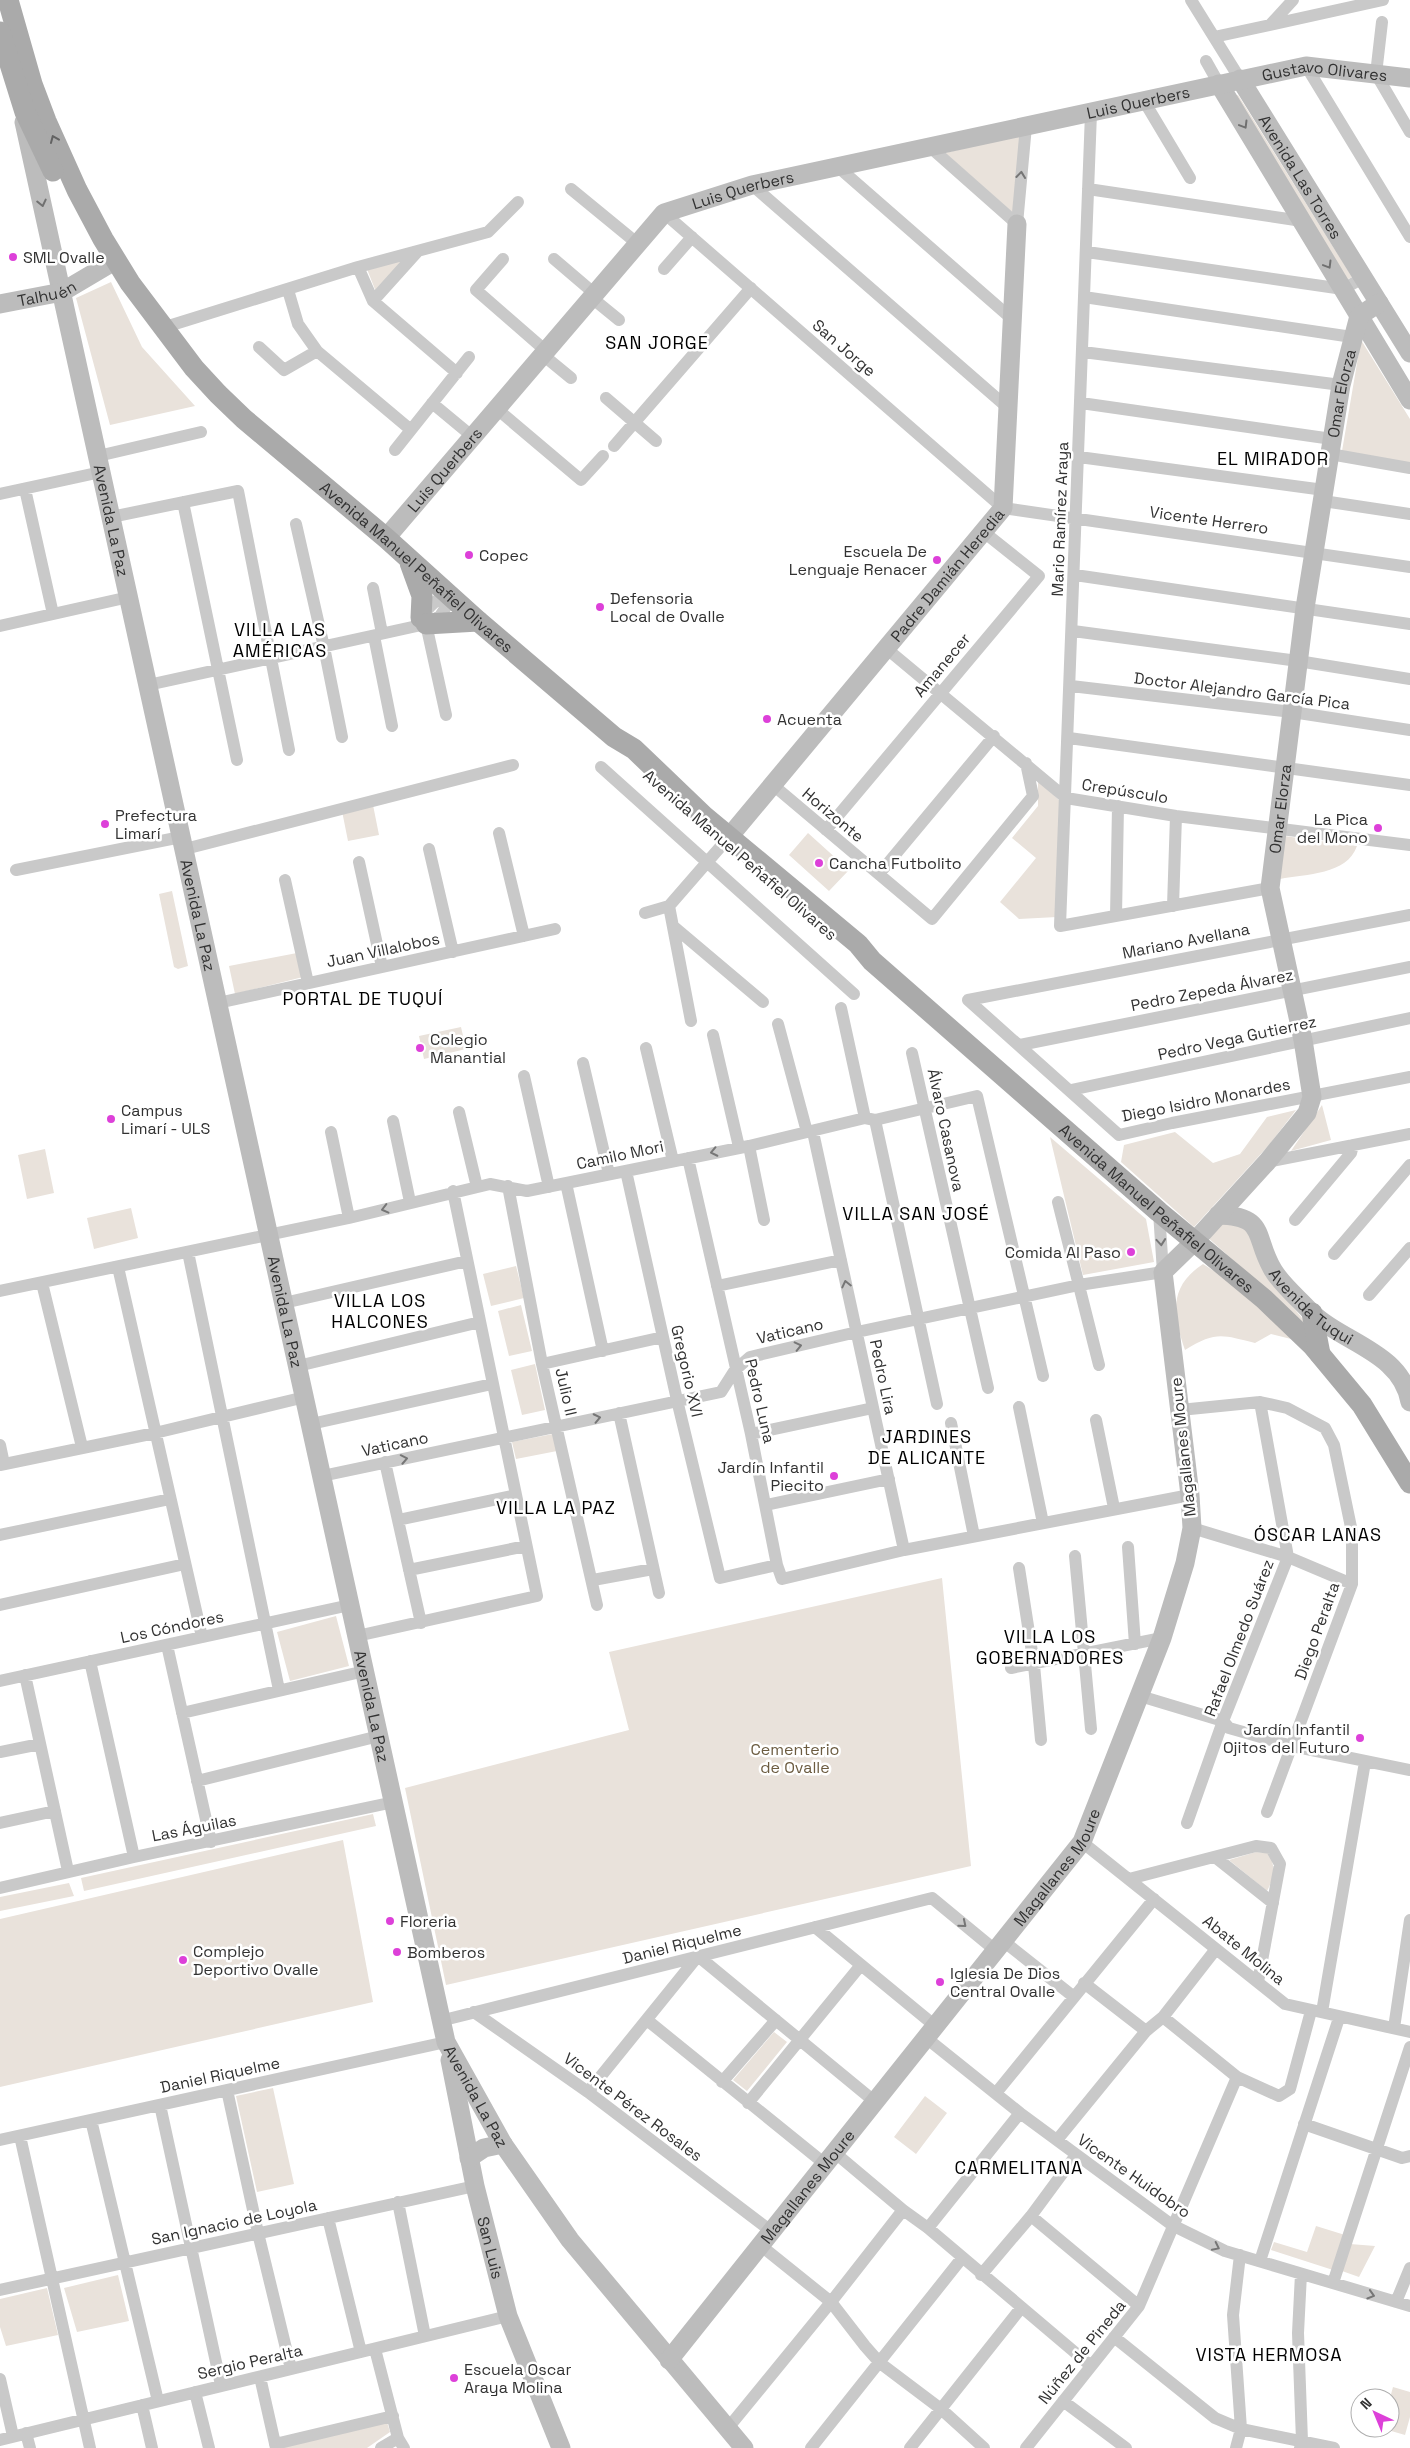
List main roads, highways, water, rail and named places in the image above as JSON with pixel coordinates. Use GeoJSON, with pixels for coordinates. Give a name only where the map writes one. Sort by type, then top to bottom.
{"type":"FeatureCollection","features":[{"type":"Feature","properties":{"kind":"main road","name":"Avenida Manuel Peñafiel Olivares"},"geometry":{"type":"LineString","coordinates":[[8,0],[23,55],[46,121],[77,190],[135,307],[162,344],[184,366],[407,556],[450,597],[616,739],[634,749],[726,840],[858,944],[872,961],[1159,1212],[1264,1299],[1320,1354],[1362,1405],[1410,1483]]}},
{"type":"Feature","properties":{"kind":"main road","name":"Avenida Manuel Peñafiel Olivares"},"geometry":{"type":"LineString","coordinates":[[0,32],[16,87],[48,162],[112,262],[162,328],[218,394]]}},
{"type":"Feature","properties":{"kind":"main road"},"geometry":{"type":"LineString","coordinates":[[407,556],[420,585],[422,602],[421,623],[478,620]]}},
{"type":"Feature","properties":{"kind":"main road"},"geometry":{"type":"LineString","coordinates":[[1312,1313],[1320,1354]]}},
{"type":"Feature","properties":{"kind":"place","name":"SML Ovalle"},"geometry":{"type":"Point","coordinates":[13,257]}},
{"type":"Feature","properties":{"kind":"place","name":"Copec"},"geometry":{"type":"Point","coordinates":[469,555]}},
{"type":"Feature","properties":{"kind":"place","name":"Escuela De Lenguaje Renacer"},"geometry":{"type":"Point","coordinates":[937,560]}},
{"type":"Feature","properties":{"kind":"place","name":"Defensoria Local de Ovalle"},"geometry":{"type":"Point","coordinates":[600,607]}},
{"type":"Feature","properties":{"kind":"place","name":"Acuenta"},"geometry":{"type":"Point","coordinates":[767,719]}},
{"type":"Feature","properties":{"kind":"place","name":"Prefectura Limarí"},"geometry":{"type":"Point","coordinates":[105,824]}},
{"type":"Feature","properties":{"kind":"place","name":"La Pica del Mono"},"geometry":{"type":"Point","coordinates":[1378,828]}},
{"type":"Feature","properties":{"kind":"place","name":"Cancha Futbolito"},"geometry":{"type":"Point","coordinates":[819,863]}},
{"type":"Feature","properties":{"kind":"place","name":"Colegio Manantial"},"geometry":{"type":"Point","coordinates":[420,1048]}},
{"type":"Feature","properties":{"kind":"place","name":"Campus Limarí - ULS"},"geometry":{"type":"Point","coordinates":[111,1119]}},
{"type":"Feature","properties":{"kind":"place","name":"Comida Al Paso"},"geometry":{"type":"Point","coordinates":[1131,1252]}},
{"type":"Feature","properties":{"kind":"place","name":"Jardín Infantil Piecito"},"geometry":{"type":"Point","coordinates":[834,1476]}},
{"type":"Feature","properties":{"kind":"place","name":"Jardín Infantil Ojitos del Futuro"},"geometry":{"type":"Point","coordinates":[1360,1738]}},
{"type":"Feature","properties":{"kind":"place","name":"Floreria"},"geometry":{"type":"Point","coordinates":[390,1921]}},
{"type":"Feature","properties":{"kind":"place","name":"Bomberos"},"geometry":{"type":"Point","coordinates":[397,1952]}},
{"type":"Feature","properties":{"kind":"place","name":"Complejo Deportivo Ovalle"},"geometry":{"type":"Point","coordinates":[183,1960]}},
{"type":"Feature","properties":{"kind":"place","name":"Iglesia De Dios Central Ovalle"},"geometry":{"type":"Point","coordinates":[940,1982]}},
{"type":"Feature","properties":{"kind":"place","name":"Escuela Oscar Araya Molina"},"geometry":{"type":"Point","coordinates":[454,2378]}},
{"type":"Feature","properties":{"kind":"district","name":"SAN JORGE"},"geometry":{"type":"Point","coordinates":[657,342]}},
{"type":"Feature","properties":{"kind":"district","name":"EL MIRADOR"},"geometry":{"type":"Point","coordinates":[1273,458]}},
{"type":"Feature","properties":{"kind":"district","name":"VILLA LAS AMÉRICAS"},"geometry":{"type":"Point","coordinates":[280,639]}},
{"type":"Feature","properties":{"kind":"district","name":"PORTAL DE TUQUÍ"},"geometry":{"type":"Point","coordinates":[363,998]}},
{"type":"Feature","properties":{"kind":"district","name":"VILLA SAN JOSÉ"},"geometry":{"type":"Point","coordinates":[916,1213]}},
{"type":"Feature","properties":{"kind":"district","name":"VILLA LOS HALCONES"},"geometry":{"type":"Point","coordinates":[380,1310]}},
{"type":"Feature","properties":{"kind":"district","name":"JARDINES DE ALICANTE"},"geometry":{"type":"Point","coordinates":[927,1446]}},
{"type":"Feature","properties":{"kind":"district","name":"VILLA LA PAZ"},"geometry":{"type":"Point","coordinates":[556,1507]}},
{"type":"Feature","properties":{"kind":"district","name":"ÓSCAR LANAS"},"geometry":{"type":"Point","coordinates":[1318,1534]}},
{"type":"Feature","properties":{"kind":"district","name":"VILLA LOS GOBERNADORES"},"geometry":{"type":"Point","coordinates":[1050,1646]}},
{"type":"Feature","properties":{"kind":"district","name":"CARMELITANA"},"geometry":{"type":"Point","coordinates":[1019,2167]}},
{"type":"Feature","properties":{"kind":"district","name":"VISTA HERMOSA"},"geometry":{"type":"Point","coordinates":[1269,2354]}},
{"type":"Feature","properties":{"kind":"park label","name":"Cementerio de Ovalle"},"geometry":{"type":"Point","coordinates":[795,1758]}}]}
